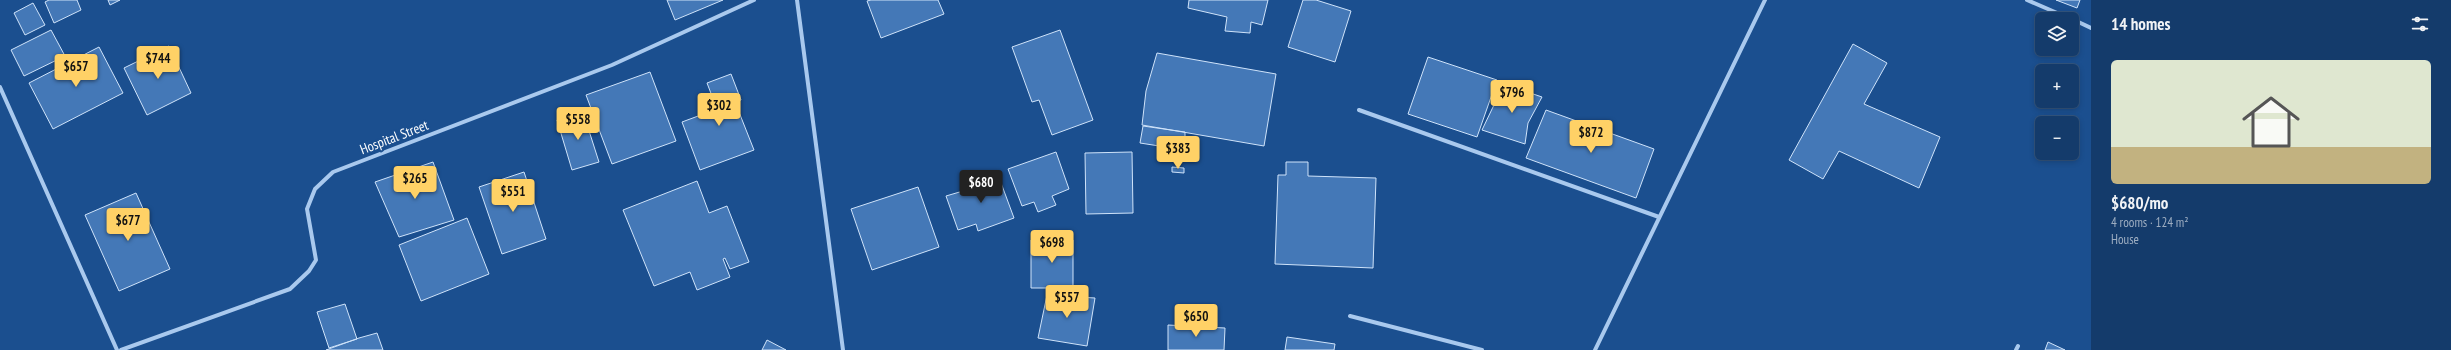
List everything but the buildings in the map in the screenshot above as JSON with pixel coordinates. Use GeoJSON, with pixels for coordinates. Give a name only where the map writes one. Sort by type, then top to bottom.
{"type":"FeatureCollection","features":[{"type":"Feature","properties":{"kind":"street","name":"Hospital Street"},"geometry":{"type":"LineString","coordinates":[[121,350],[290,289],[309,271],[316,260],[308,209],[315,190],[333,172],[612,65],[754,0]]}},
{"type":"Feature","properties":{"kind":"street"},"geometry":{"type":"LineString","coordinates":[[797,0],[843,350]]}},
{"type":"Feature","properties":{"kind":"street"},"geometry":{"type":"LineString","coordinates":[[1595,350],[1765,0]]}},
{"type":"Feature","properties":{"kind":"street"},"geometry":{"type":"LineString","coordinates":[[2027,0],[2055,12]]}},
{"type":"Feature","properties":{"kind":"street"},"geometry":{"type":"LineString","coordinates":[[2079,22],[2091,28]]}},
{"type":"Feature","properties":{"kind":"street"},"geometry":{"type":"LineString","coordinates":[[0,87],[116,350]]}},
{"type":"Feature","properties":{"kind":"street"},"geometry":{"type":"LineString","coordinates":[[1359,110],[1659,217]]}},
{"type":"Feature","properties":{"kind":"street"},"geometry":{"type":"LineString","coordinates":[[1350,316],[1482,350]]}}]}
